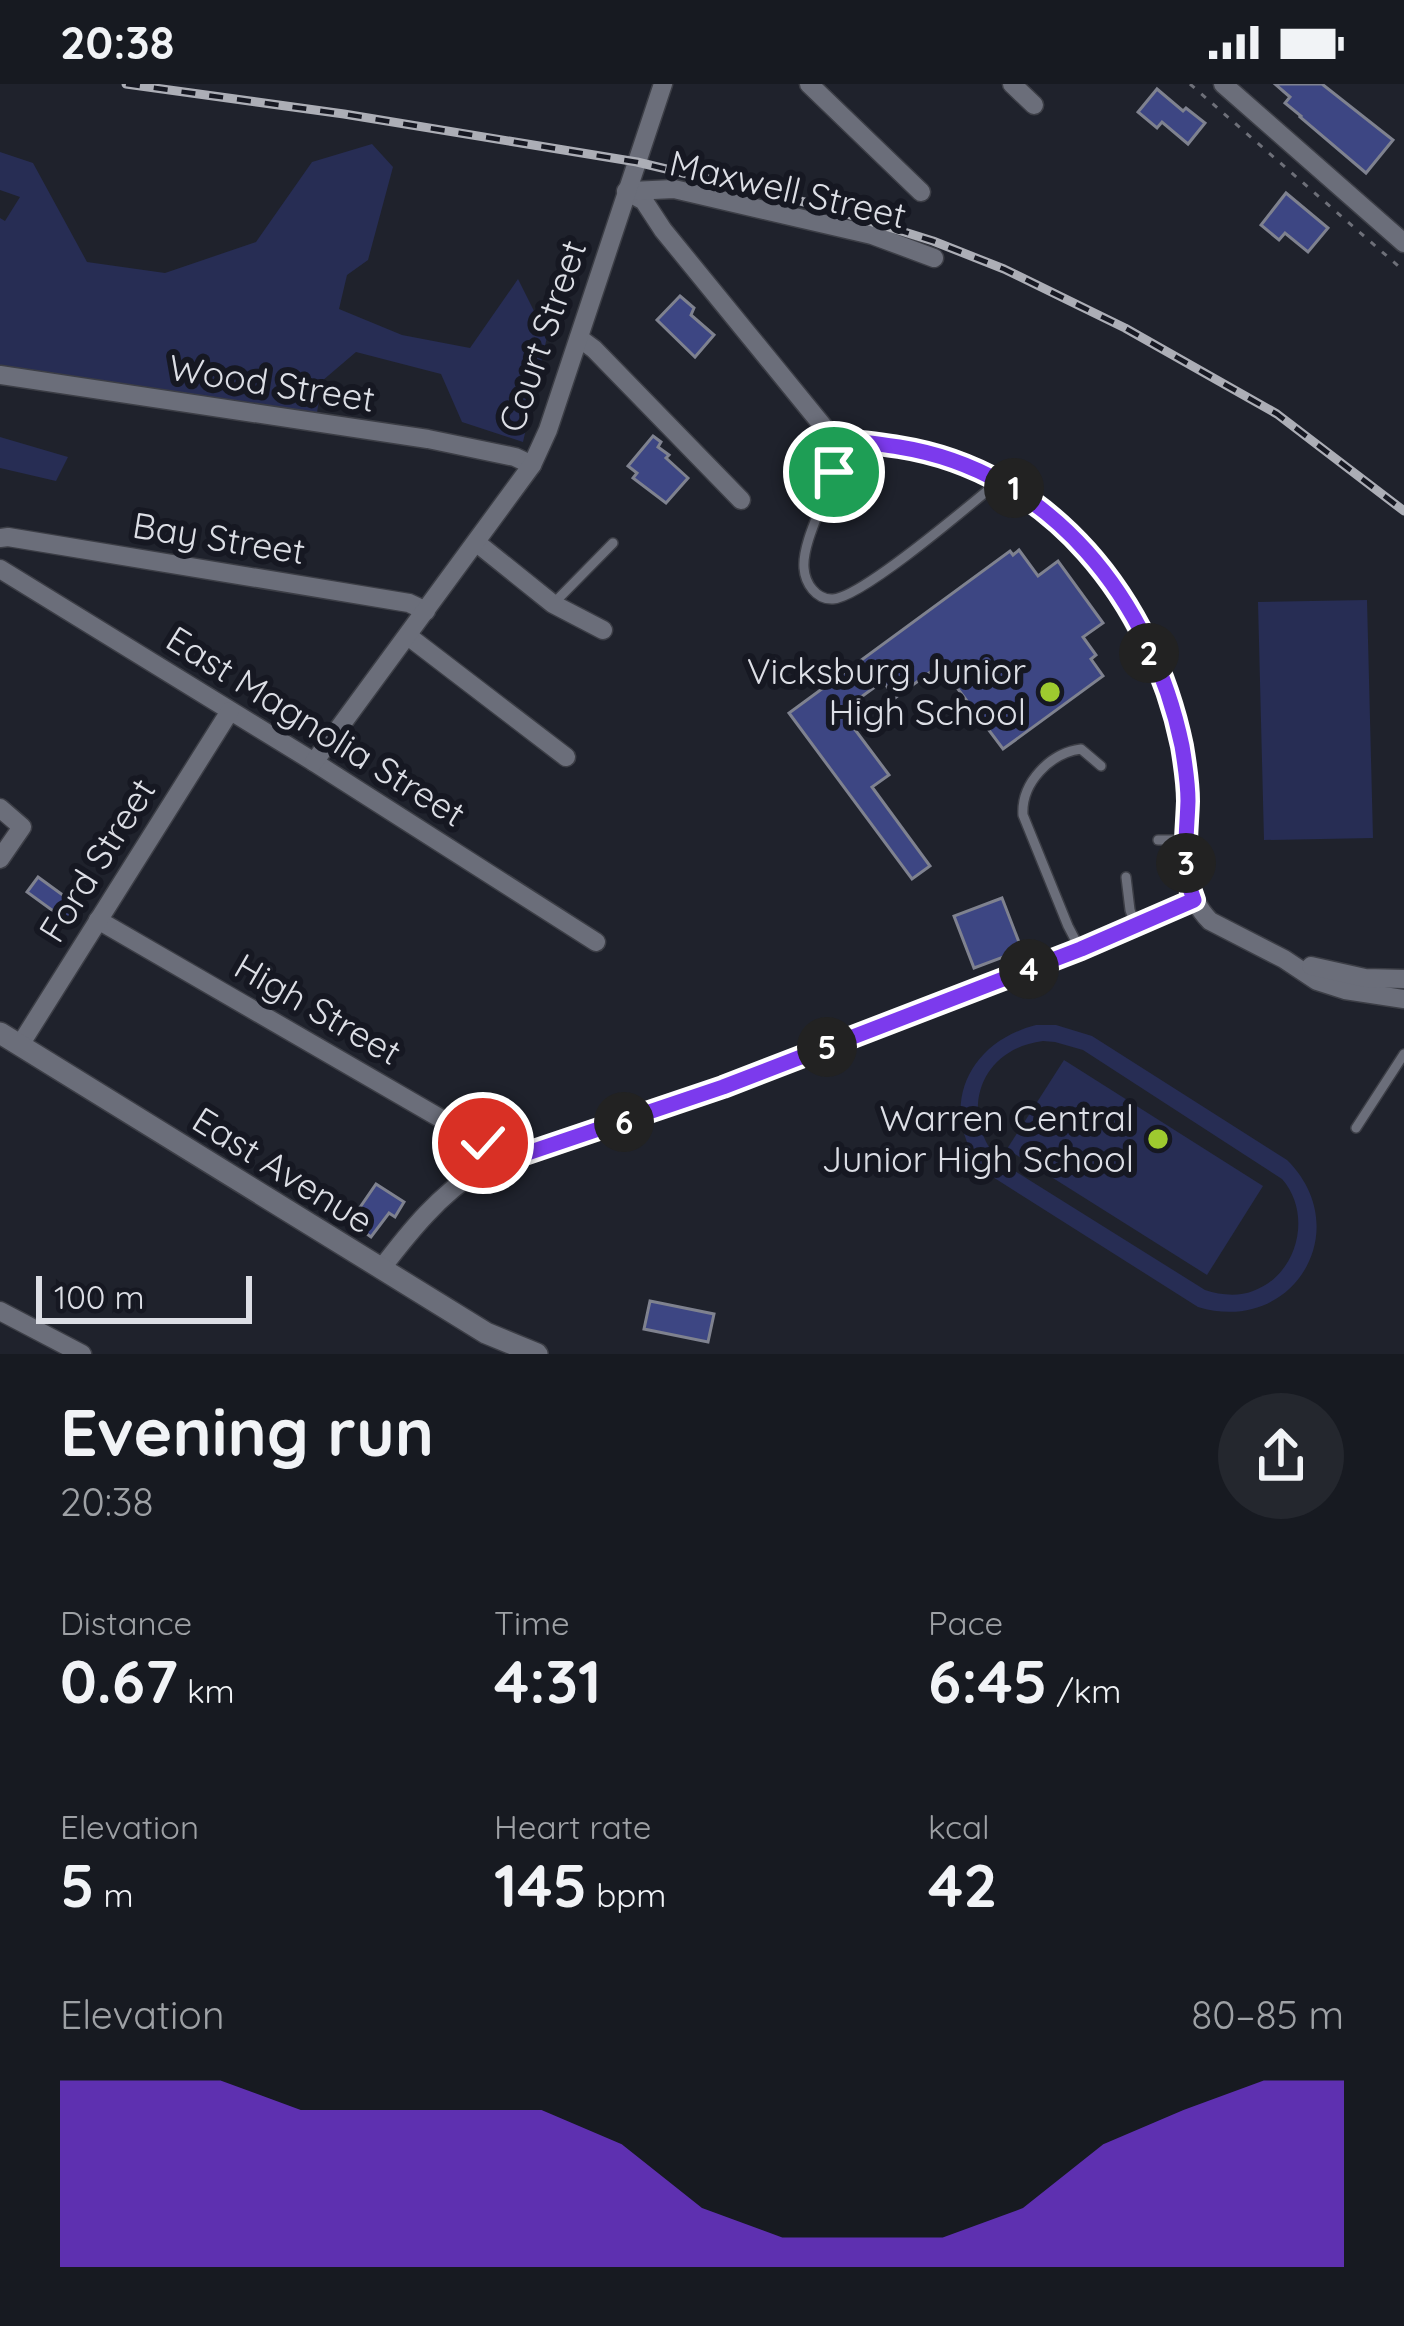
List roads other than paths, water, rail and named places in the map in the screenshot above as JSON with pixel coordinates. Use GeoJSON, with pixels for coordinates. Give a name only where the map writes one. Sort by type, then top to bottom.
{"type":"FeatureCollection","features":[{"type":"Feature","properties":{"kind":"street","name":"Court Street"},"geometry":{"type":"LineString","coordinates":[[314,762],[532,465],[548,430],[663,84]]}},
{"type":"Feature","properties":{"kind":"street"},"geometry":{"type":"LineString","coordinates":[[809,84],[921,192]]}},
{"type":"Feature","properties":{"kind":"street"},"geometry":{"type":"LineString","coordinates":[[1012,84],[1034,104]]}},
{"type":"Feature","properties":{"kind":"street"},"geometry":{"type":"LineString","coordinates":[[1223,84],[1404,243]]}},
{"type":"Feature","properties":{"kind":"street","name":"Maxwell Street"},"geometry":{"type":"LineString","coordinates":[[626,191],[674,189],[872,235],[934,259]]}},
{"type":"Feature","properties":{"kind":"street"},"geometry":{"type":"LineString","coordinates":[[626,191],[644,201],[836,442],[856,440],[915,450],[1001,480],[1037,503],[1093,558],[1141,632],[1175,717],[1188,794],[1186,869],[1194,900],[1210,921],[1317,981],[1404,999]]}},
{"type":"Feature","properties":{"kind":"street"},"geometry":{"type":"LineString","coordinates":[[579,338],[741,500]]}},
{"type":"Feature","properties":{"kind":"street","name":"Wood Street"},"geometry":{"type":"LineString","coordinates":[[0,375],[428,440],[532,465]]}},
{"type":"Feature","properties":{"kind":"street","name":"Bay Street"},"geometry":{"type":"LineString","coordinates":[[0,538],[409,603],[426,611]]}},
{"type":"Feature","properties":{"kind":"street"},"geometry":{"type":"LineString","coordinates":[[477,543],[553,604],[602,630]]}},
{"type":"Feature","properties":{"kind":"street","name":"East Magnolia Street"},"geometry":{"type":"LineString","coordinates":[[0,568],[596,942]]}},
{"type":"Feature","properties":{"kind":"street"},"geometry":{"type":"LineString","coordinates":[[408,636],[566,757]]}},
{"type":"Feature","properties":{"kind":"street","name":"Ford Street"},"geometry":{"type":"LineString","coordinates":[[20,1045],[230,711]]}},
{"type":"Feature","properties":{"kind":"street"},"geometry":{"type":"LineString","coordinates":[[0,808],[22,827],[0,859]]}},
{"type":"Feature","properties":{"kind":"street"},"geometry":{"type":"LineString","coordinates":[[381,1269],[409,1232],[459,1182],[480,1169],[723,1087],[1081,949],[1194,900]]}},
{"type":"Feature","properties":{"kind":"street","name":"High Street"},"geometry":{"type":"LineString","coordinates":[[98,920],[483,1143],[498,1163]]}},
{"type":"Feature","properties":{"kind":"street"},"geometry":{"type":"LineString","coordinates":[[1284,959],[1348,976],[1404,979]]}},
{"type":"Feature","properties":{"kind":"street","name":"East Avenue"},"geometry":{"type":"LineString","coordinates":[[0,1033],[486,1333],[537,1354]]}},
{"type":"Feature","properties":{"kind":"street"},"geometry":{"type":"LineString","coordinates":[[0,1311],[82,1354]]}},
{"type":"Feature","properties":{"kind":"lane"},"geometry":{"type":"LineString","coordinates":[[836,442],[834,472],[804,567],[813,591],[823,598],[851,594],[1001,480]]}},
{"type":"Feature","properties":{"kind":"lane"},"geometry":{"type":"LineString","coordinates":[[553,604],[613,543]]}},
{"type":"Feature","properties":{"kind":"lane"},"geometry":{"type":"LineString","coordinates":[[1081,949],[1023,815],[1023,802],[1030,783],[1063,754],[1081,749],[1100,766]]}},
{"type":"Feature","properties":{"kind":"lane"},"geometry":{"type":"LineString","coordinates":[[1158,840],[1186,840]]}},
{"type":"Feature","properties":{"kind":"lane"},"geometry":{"type":"LineString","coordinates":[[1126,877],[1136,926]]}},
{"type":"Feature","properties":{"kind":"lane"},"geometry":{"type":"LineString","coordinates":[[1356,1129],[1404,1054]]}},
{"type":"Feature","properties":{"kind":"railway"},"geometry":{"type":"LineString","coordinates":[[126,84],[637,162],[825,207],[933,241],[1004,269],[1125,328],[1277,414],[1404,511]]}},
{"type":"Feature","properties":{"kind":"place","name":"Vicksburg Junior High School"},"geometry":{"type":"Point","coordinates":[1050,692]}},
{"type":"Feature","properties":{"kind":"place","name":"Warren Central Junior High School"},"geometry":{"type":"Point","coordinates":[1158,1139]}}]}
